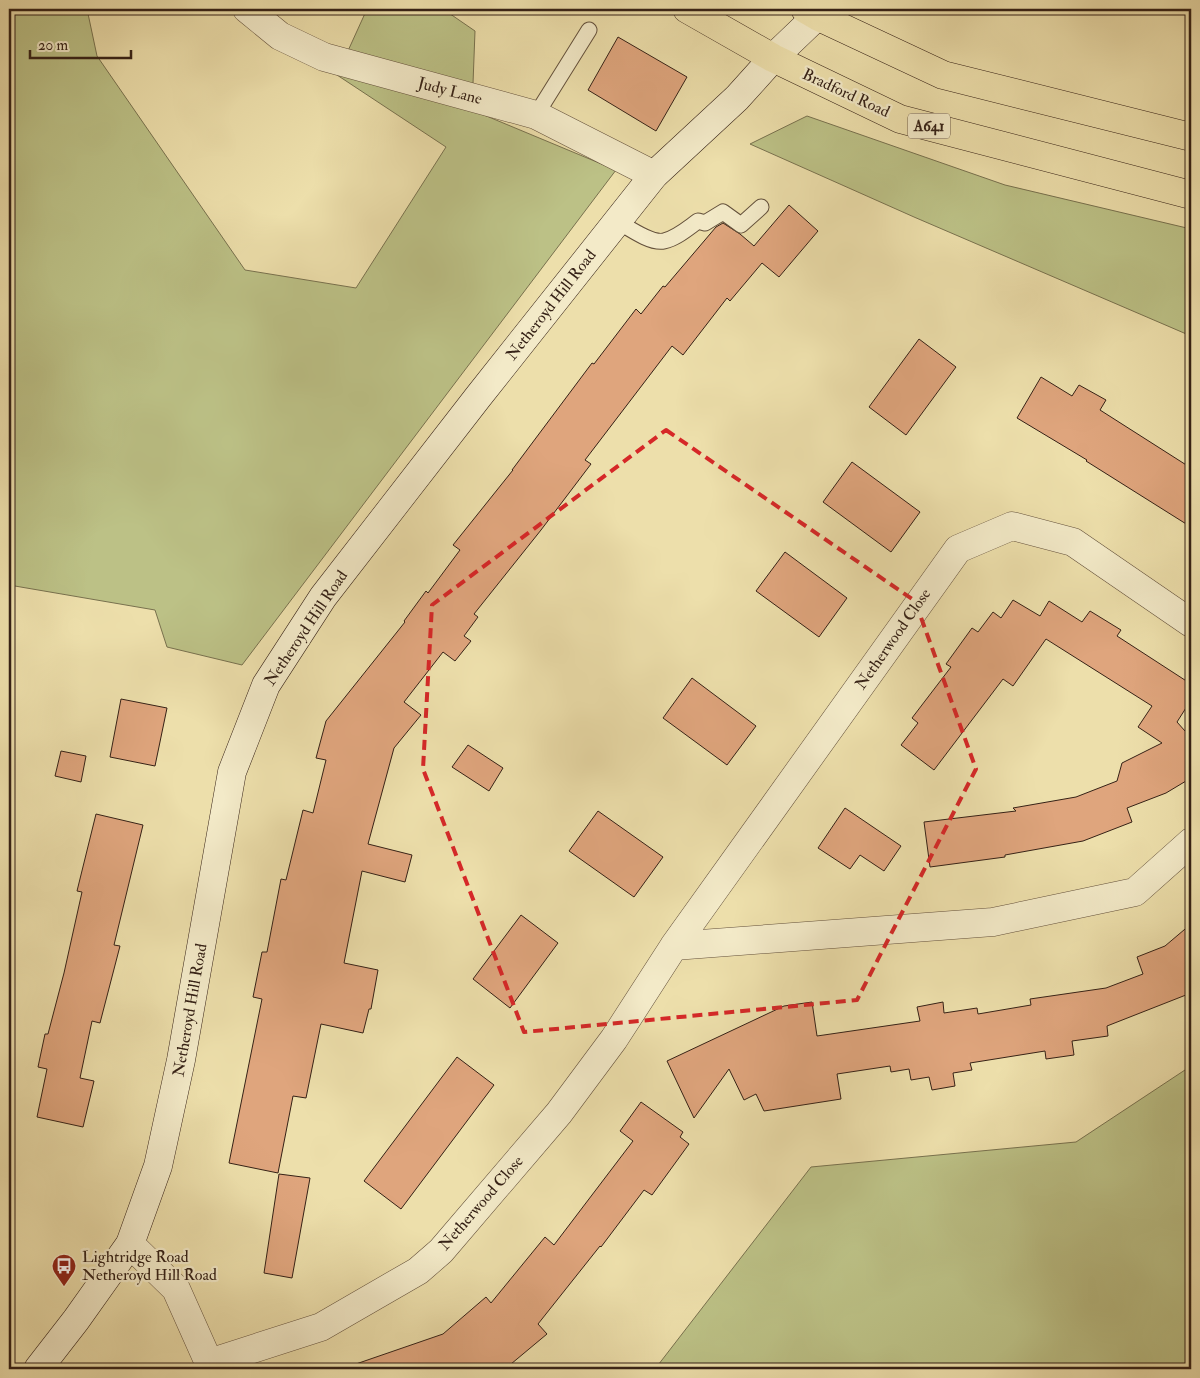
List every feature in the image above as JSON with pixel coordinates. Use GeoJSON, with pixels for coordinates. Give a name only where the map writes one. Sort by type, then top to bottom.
{"type":"FeatureCollection","features":[{"type":"Feature","properties":{"kind":"main road","name":"Bradford Road"},"geometry":{"type":"LineString","coordinates":[[687,9],[773,58],[900,118],[1191,195]]}},
{"type":"Feature","properties":{"kind":"main road"},"geometry":{"type":"LineString","coordinates":[[811,12],[943,75],[1191,137]]}},
{"type":"Feature","properties":{"kind":"street","name":"Judy Lane"},"geometry":{"type":"LineString","coordinates":[[247,9],[280,36],[324,57],[536,114],[654,175]]}},
{"type":"Feature","properties":{"kind":"street","name":"Netheroyd Hill Road"},"geometry":{"type":"LineString","coordinates":[[38,1369],[76,1320],[130,1244],[158,1166],[181,1060],[232,772],[266,685],[323,597],[654,175],[737,98],[811,12]]}},
{"type":"Feature","properties":{"kind":"street","name":"Netherwood Close"},"geometry":{"type":"LineString","coordinates":[[210,1366],[321,1327],[418,1271],[440,1250],[559,1113],[614,1039],[674,946],[958,549],[1012,526],[1073,542],[1191,623]]}},
{"type":"Feature","properties":{"kind":"street"},"geometry":{"type":"LineString","coordinates":[[674,946],[992,922],[1135,892],[1191,842]]}},
{"type":"Feature","properties":{"kind":"street"},"geometry":{"type":"LineString","coordinates":[[130,1244],[176,1289],[210,1366]]}},
{"type":"Feature","properties":{"kind":"lane"},"geometry":{"type":"LineString","coordinates":[[536,114],[589,30]]}},
{"type":"Feature","properties":{"kind":"lane"},"geometry":{"type":"LineString","coordinates":[[617,222],[648,239],[663,241],[681,233],[698,221],[705,223],[723,212],[741,225],[761,207]]}},
{"type":"Feature","properties":{"kind":"highlighted area"},"geometry":{"type":"Polygon","coordinates":[[[666,430],[915,601],[976,769],[857,1000],[524,1032],[423,769],[432,605],[666,430]]]}},
{"type":"Feature","properties":{"kind":"green space"},"geometry":{"type":"Polygon","coordinates":[[[9,9],[87,9],[97,56],[245,270],[356,288],[446,147],[337,75],[367,9],[443,9],[475,31],[472,110],[616,170],[242,665],[167,647],[155,610],[9,585],[9,9]]]}},
{"type":"Feature","properties":{"kind":"green space"},"geometry":{"type":"Polygon","coordinates":[[[807,116],[1005,185],[1191,229],[1191,336],[750,144],[807,116]]]}},
{"type":"Feature","properties":{"kind":"green space"},"geometry":{"type":"Polygon","coordinates":[[[1191,1066],[1191,1369],[655,1369],[811,1167],[1076,1142],[1191,1066]]]}},
{"type":"Feature","properties":{"kind":"building"},"geometry":{"type":"Polygon","coordinates":[[[618,37],[687,77],[656,131],[588,90],[618,37]]]}},
{"type":"Feature","properties":{"kind":"building"},"geometry":{"type":"Polygon","coordinates":[[[789,205],[818,231],[779,277],[762,263],[730,301],[727,298],[683,355],[672,346],[585,460],[591,464],[474,614],[478,617],[464,636],[471,641],[455,661],[443,652],[404,702],[421,715],[394,748],[368,844],[412,855],[405,882],[362,871],[344,963],[378,970],[371,1009],[369,1009],[363,1033],[321,1024],[306,1098],[293,1096],[278,1173],[229,1163],[262,999],[253,997],[262,952],[267,952],[281,879],[286,880],[303,810],[313,813],[326,760],[316,758],[326,721],[405,622],[426,591],[428,593],[460,550],[453,545],[513,470],[592,363],[594,364],[636,309],[641,314],[663,286],[665,287],[716,227],[723,223],[754,246],[789,205]]]}},
{"type":"Feature","properties":{"kind":"building"},"geometry":{"type":"Polygon","coordinates":[[[919,339],[956,367],[906,435],[869,407],[919,339]]]}},
{"type":"Feature","properties":{"kind":"building"},"geometry":{"type":"Polygon","coordinates":[[[1041,377],[1072,396],[1079,385],[1106,400],[1100,410],[1191,468],[1191,527],[1087,460],[1017,418],[1041,377]]]}},
{"type":"Feature","properties":{"kind":"building"},"geometry":{"type":"Polygon","coordinates":[[[852,462],[920,512],[891,552],[823,502],[852,462]]]}},
{"type":"Feature","properties":{"kind":"building"},"geometry":{"type":"Polygon","coordinates":[[[785,552],[847,598],[819,637],[756,591],[785,552]]]}},
{"type":"Feature","properties":{"kind":"building"},"geometry":{"type":"Polygon","coordinates":[[[1013,600],[1040,616],[1049,601],[1082,622],[1090,611],[1121,630],[1117,636],[1191,684],[1191,700],[1177,722],[1185,731],[1191,728],[1191,778],[1166,793],[1127,808],[1132,822],[1083,841],[1005,855],[1005,857],[930,867],[924,822],[1016,811],[1013,808],[1076,797],[1117,781],[1122,763],[1162,743],[1138,727],[1152,706],[1046,639],[1013,686],[1003,679],[934,770],[901,745],[918,723],[912,718],[951,667],[946,664],[972,628],[978,632],[993,612],[1001,618],[1013,600]]]}},
{"type":"Feature","properties":{"kind":"building"},"geometry":{"type":"Polygon","coordinates":[[[692,678],[756,726],[727,765],[663,718],[692,678]]]}},
{"type":"Feature","properties":{"kind":"building"},"geometry":{"type":"Polygon","coordinates":[[[121,699],[167,708],[155,766],[110,757],[121,699]]]}},
{"type":"Feature","properties":{"kind":"building"},"geometry":{"type":"Polygon","coordinates":[[[468,745],[503,768],[489,791],[452,767],[468,745]]]}},
{"type":"Feature","properties":{"kind":"building"},"geometry":{"type":"Polygon","coordinates":[[[61,751],[86,756],[81,782],[55,776],[61,751]]]}},
{"type":"Feature","properties":{"kind":"building"},"geometry":{"type":"Polygon","coordinates":[[[845,808],[901,846],[884,871],[860,855],[850,869],[818,848],[845,808]]]}},
{"type":"Feature","properties":{"kind":"building"},"geometry":{"type":"Polygon","coordinates":[[[598,811],[663,857],[634,897],[569,851],[598,811]]]}},
{"type":"Feature","properties":{"kind":"building"},"geometry":{"type":"Polygon","coordinates":[[[96,814],[143,825],[114,945],[120,946],[100,1023],[92,1021],[80,1078],[94,1081],[83,1127],[37,1117],[47,1069],[38,1067],[45,1034],[48,1034],[64,973],[82,892],[77,891],[96,814]]]}},
{"type":"Feature","properties":{"kind":"building"},"geometry":{"type":"Polygon","coordinates":[[[521,915],[558,943],[510,1008],[473,979],[521,915]]]}},
{"type":"Feature","properties":{"kind":"building"},"geometry":{"type":"Polygon","coordinates":[[[1191,924],[1191,993],[1107,1026],[1108,1036],[1072,1041],[1074,1055],[1046,1059],[1045,1051],[970,1063],[972,1070],[953,1073],[955,1086],[932,1090],[929,1077],[911,1080],[909,1069],[891,1072],[890,1066],[837,1074],[841,1099],[764,1111],[756,1094],[744,1100],[729,1069],[694,1118],[667,1061],[784,1006],[812,1002],[817,1036],[920,1021],[917,1007],[943,1002],[944,1013],[977,1008],[978,1014],[1031,1005],[1030,999],[1106,988],[1143,974],[1137,957],[1165,946],[1191,924]]]}},
{"type":"Feature","properties":{"kind":"building"},"geometry":{"type":"Polygon","coordinates":[[[457,1057],[494,1085],[401,1209],[364,1181],[457,1057]]]}},
{"type":"Feature","properties":{"kind":"building"},"geometry":{"type":"Polygon","coordinates":[[[641,1102],[683,1132],[680,1137],[689,1144],[652,1195],[644,1190],[601,1247],[538,1324],[547,1334],[505,1369],[353,1369],[353,1365],[443,1334],[486,1297],[491,1303],[545,1237],[554,1245],[633,1141],[620,1131],[641,1102]]]}},
{"type":"Feature","properties":{"kind":"building"},"geometry":{"type":"Polygon","coordinates":[[[279,1174],[310,1178],[292,1278],[264,1273],[279,1174]]]}},
{"type":"Feature","properties":{"kind":"place","name":"Lightridge Road Netheroyd Hill Road"},"geometry":{"type":"Point","coordinates":[64,1287]}}]}
